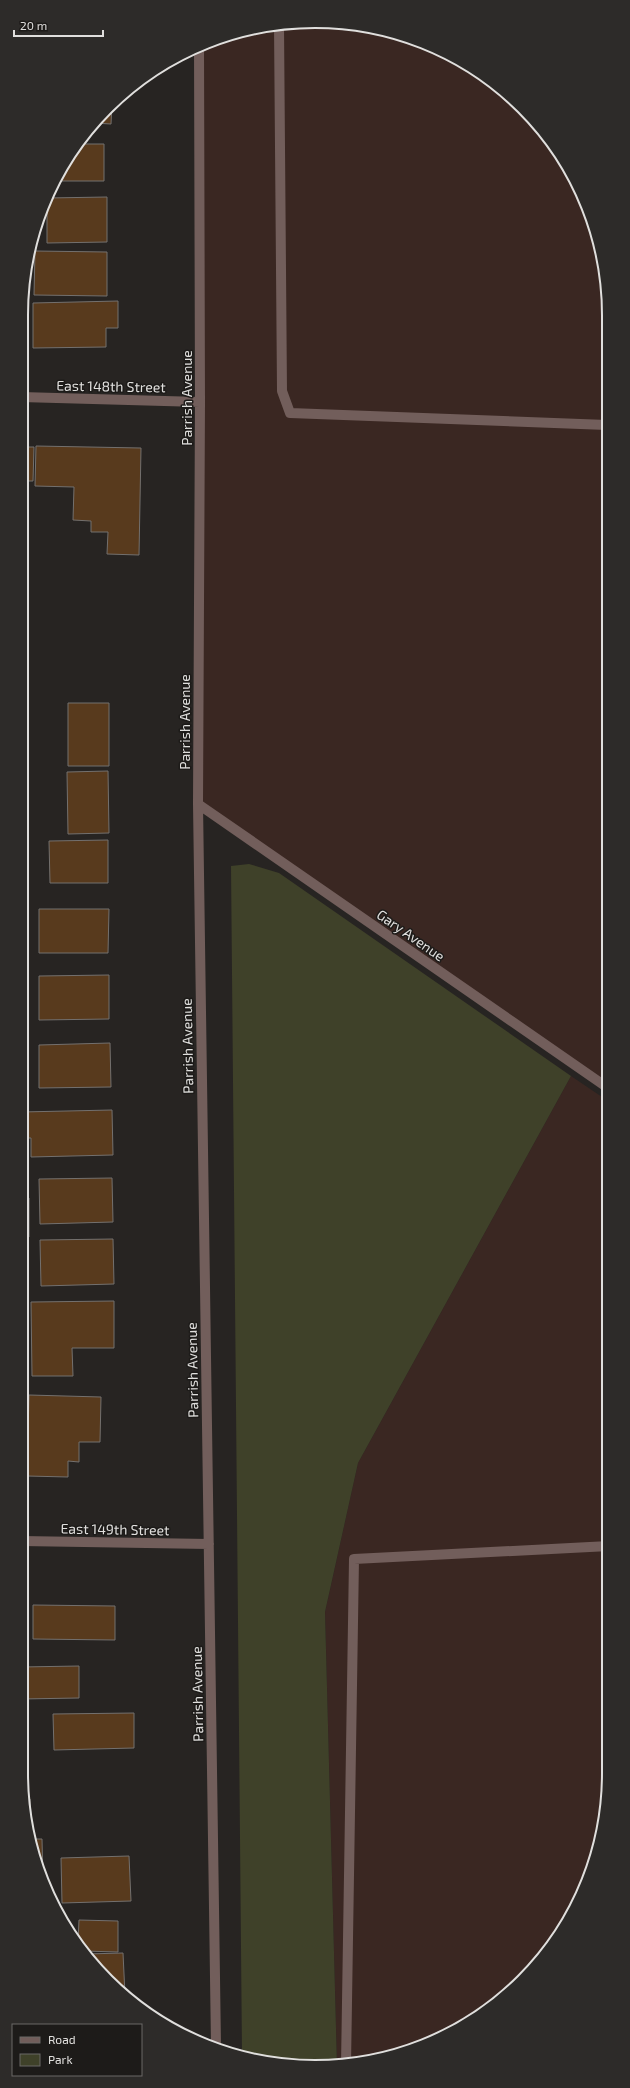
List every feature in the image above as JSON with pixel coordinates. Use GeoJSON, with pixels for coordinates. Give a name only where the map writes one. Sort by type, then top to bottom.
{"type":"FeatureCollection","features":[{"type":"Feature","properties":{"kind":"street"},"geometry":{"type":"LineString","coordinates":[[279,30],[282,392],[290,413],[602,425]]}},
{"type":"Feature","properties":{"kind":"street","name":"Parrish Avenue"},"geometry":{"type":"LineString","coordinates":[[199,53],[200,402],[198,804],[216,2042]]}},
{"type":"Feature","properties":{"kind":"street","name":"East 148th Street"},"geometry":{"type":"LineString","coordinates":[[28,397],[200,402]]}},
{"type":"Feature","properties":{"kind":"street","name":"Gary Avenue"},"geometry":{"type":"LineString","coordinates":[[198,804],[602,1084]]}},
{"type":"Feature","properties":{"kind":"street","name":"East 149th Street"},"geometry":{"type":"LineString","coordinates":[[28,1541],[209,1544]]}},
{"type":"Feature","properties":{"kind":"street"},"geometry":{"type":"LineString","coordinates":[[346,2058],[354,1559],[602,1546]]}},
{"type":"Feature","properties":{"kind":"shaded area"},"geometry":{"type":"Polygon","coordinates":[[[315,28],[352,30],[389,38],[425,50],[458,66],[490,87],[531,126],[543,140],[564,172],[580,205],[592,241],[600,278],[602,315],[602,1083],[198,804],[203,51],[223,43],[278,30],[315,28]]]}},
{"type":"Feature","properties":{"kind":"shaded area"},"geometry":{"type":"Polygon","coordinates":[[[571,1076],[602,1097],[602,1773],[600,1810],[592,1847],[580,1883],[564,1916],[554,1932],[531,1962],[490,2001],[458,2022],[407,2045],[352,2058],[337,2059],[325,1612],[358,1463],[571,1076]]]}},
{"type":"Feature","properties":{"kind":"green space"},"geometry":{"type":"Polygon","coordinates":[[[249,864],[279,873],[571,1076],[358,1463],[325,1612],[337,2059],[315,2060],[278,2058],[242,2050],[231,866],[249,864]]]}},
{"type":"Feature","properties":{"kind":"building"},"geometry":{"type":"Polygon","coordinates":[[[112,112],[111,124],[101,123],[112,112]]]}},
{"type":"Feature","properties":{"kind":"building"},"geometry":{"type":"Polygon","coordinates":[[[84,144],[104,144],[104,181],[61,181],[66,171],[84,144]]]}},
{"type":"Feature","properties":{"kind":"building"},"geometry":{"type":"Polygon","coordinates":[[[107,197],[107,242],[47,243],[47,213],[53,198],[107,197]]]}},
{"type":"Feature","properties":{"kind":"building"},"geometry":{"type":"Polygon","coordinates":[[[36,251],[107,252],[107,296],[34,295],[36,251]]]}},
{"type":"Feature","properties":{"kind":"building"},"geometry":{"type":"Polygon","coordinates":[[[118,301],[118,328],[106,328],[106,347],[33,348],[33,303],[118,301]]]}},
{"type":"Feature","properties":{"kind":"building"},"geometry":{"type":"Polygon","coordinates":[[[36,446],[141,448],[139,555],[107,554],[108,532],[91,532],[91,521],[73,520],[74,487],[35,486],[36,446]]]}},
{"type":"Feature","properties":{"kind":"building"},"geometry":{"type":"Polygon","coordinates":[[[28,447],[34,447],[33,481],[28,481],[28,447]]]}},
{"type":"Feature","properties":{"kind":"building"},"geometry":{"type":"Polygon","coordinates":[[[68,703],[109,703],[109,766],[68,766],[68,703]]]}},
{"type":"Feature","properties":{"kind":"building"},"geometry":{"type":"Polygon","coordinates":[[[108,771],[109,833],[68,834],[67,772],[108,771]]]}},
{"type":"Feature","properties":{"kind":"building"},"geometry":{"type":"Polygon","coordinates":[[[108,840],[108,883],[50,883],[49,841],[108,840]]]}},
{"type":"Feature","properties":{"kind":"building"},"geometry":{"type":"Polygon","coordinates":[[[39,909],[109,909],[108,953],[39,953],[39,909]]]}},
{"type":"Feature","properties":{"kind":"building"},"geometry":{"type":"Polygon","coordinates":[[[109,975],[109,1019],[39,1020],[39,976],[109,975]]]}},
{"type":"Feature","properties":{"kind":"building"},"geometry":{"type":"Polygon","coordinates":[[[110,1043],[111,1087],[39,1088],[39,1045],[110,1043]]]}},
{"type":"Feature","properties":{"kind":"building"},"geometry":{"type":"Polygon","coordinates":[[[112,1110],[113,1155],[31,1157],[31,1138],[28,1138],[28,1112],[112,1110]]]}},
{"type":"Feature","properties":{"kind":"building"},"geometry":{"type":"Polygon","coordinates":[[[112,1178],[113,1222],[40,1224],[39,1179],[112,1178]]]}},
{"type":"Feature","properties":{"kind":"building"},"geometry":{"type":"Polygon","coordinates":[[[28,1198],[29,1198],[28,1237],[28,1198]]]}},
{"type":"Feature","properties":{"kind":"building"},"geometry":{"type":"Polygon","coordinates":[[[113,1239],[114,1284],[41,1286],[40,1240],[113,1239]]]}},
{"type":"Feature","properties":{"kind":"building"},"geometry":{"type":"Polygon","coordinates":[[[114,1301],[114,1348],[72,1348],[73,1376],[32,1376],[31,1302],[114,1301]]]}},
{"type":"Feature","properties":{"kind":"building"},"geometry":{"type":"Polygon","coordinates":[[[29,1395],[101,1397],[100,1442],[79,1442],[79,1462],[68,1461],[68,1477],[28,1476],[29,1395]]]}},
{"type":"Feature","properties":{"kind":"building"},"geometry":{"type":"Polygon","coordinates":[[[33,1605],[115,1606],[115,1640],[33,1639],[33,1605]]]}},
{"type":"Feature","properties":{"kind":"building"},"geometry":{"type":"Polygon","coordinates":[[[79,1666],[79,1698],[28,1699],[28,1667],[79,1666]]]}},
{"type":"Feature","properties":{"kind":"building"},"geometry":{"type":"Polygon","coordinates":[[[134,1713],[134,1748],[54,1750],[53,1714],[134,1713]]]}},
{"type":"Feature","properties":{"kind":"building"},"geometry":{"type":"Polygon","coordinates":[[[36,1839],[42,1839],[43,1863],[36,1839]]]}},
{"type":"Feature","properties":{"kind":"building"},"geometry":{"type":"Polygon","coordinates":[[[129,1856],[131,1901],[62,1903],[61,1858],[129,1856]]]}},
{"type":"Feature","properties":{"kind":"building"},"geometry":{"type":"Polygon","coordinates":[[[79,1920],[118,1921],[118,1952],[90,1951],[78,1935],[79,1920]]]}},
{"type":"Feature","properties":{"kind":"building"},"geometry":{"type":"Polygon","coordinates":[[[123,1953],[125,1988],[112,1976],[92,1954],[123,1953]]]}}]}
